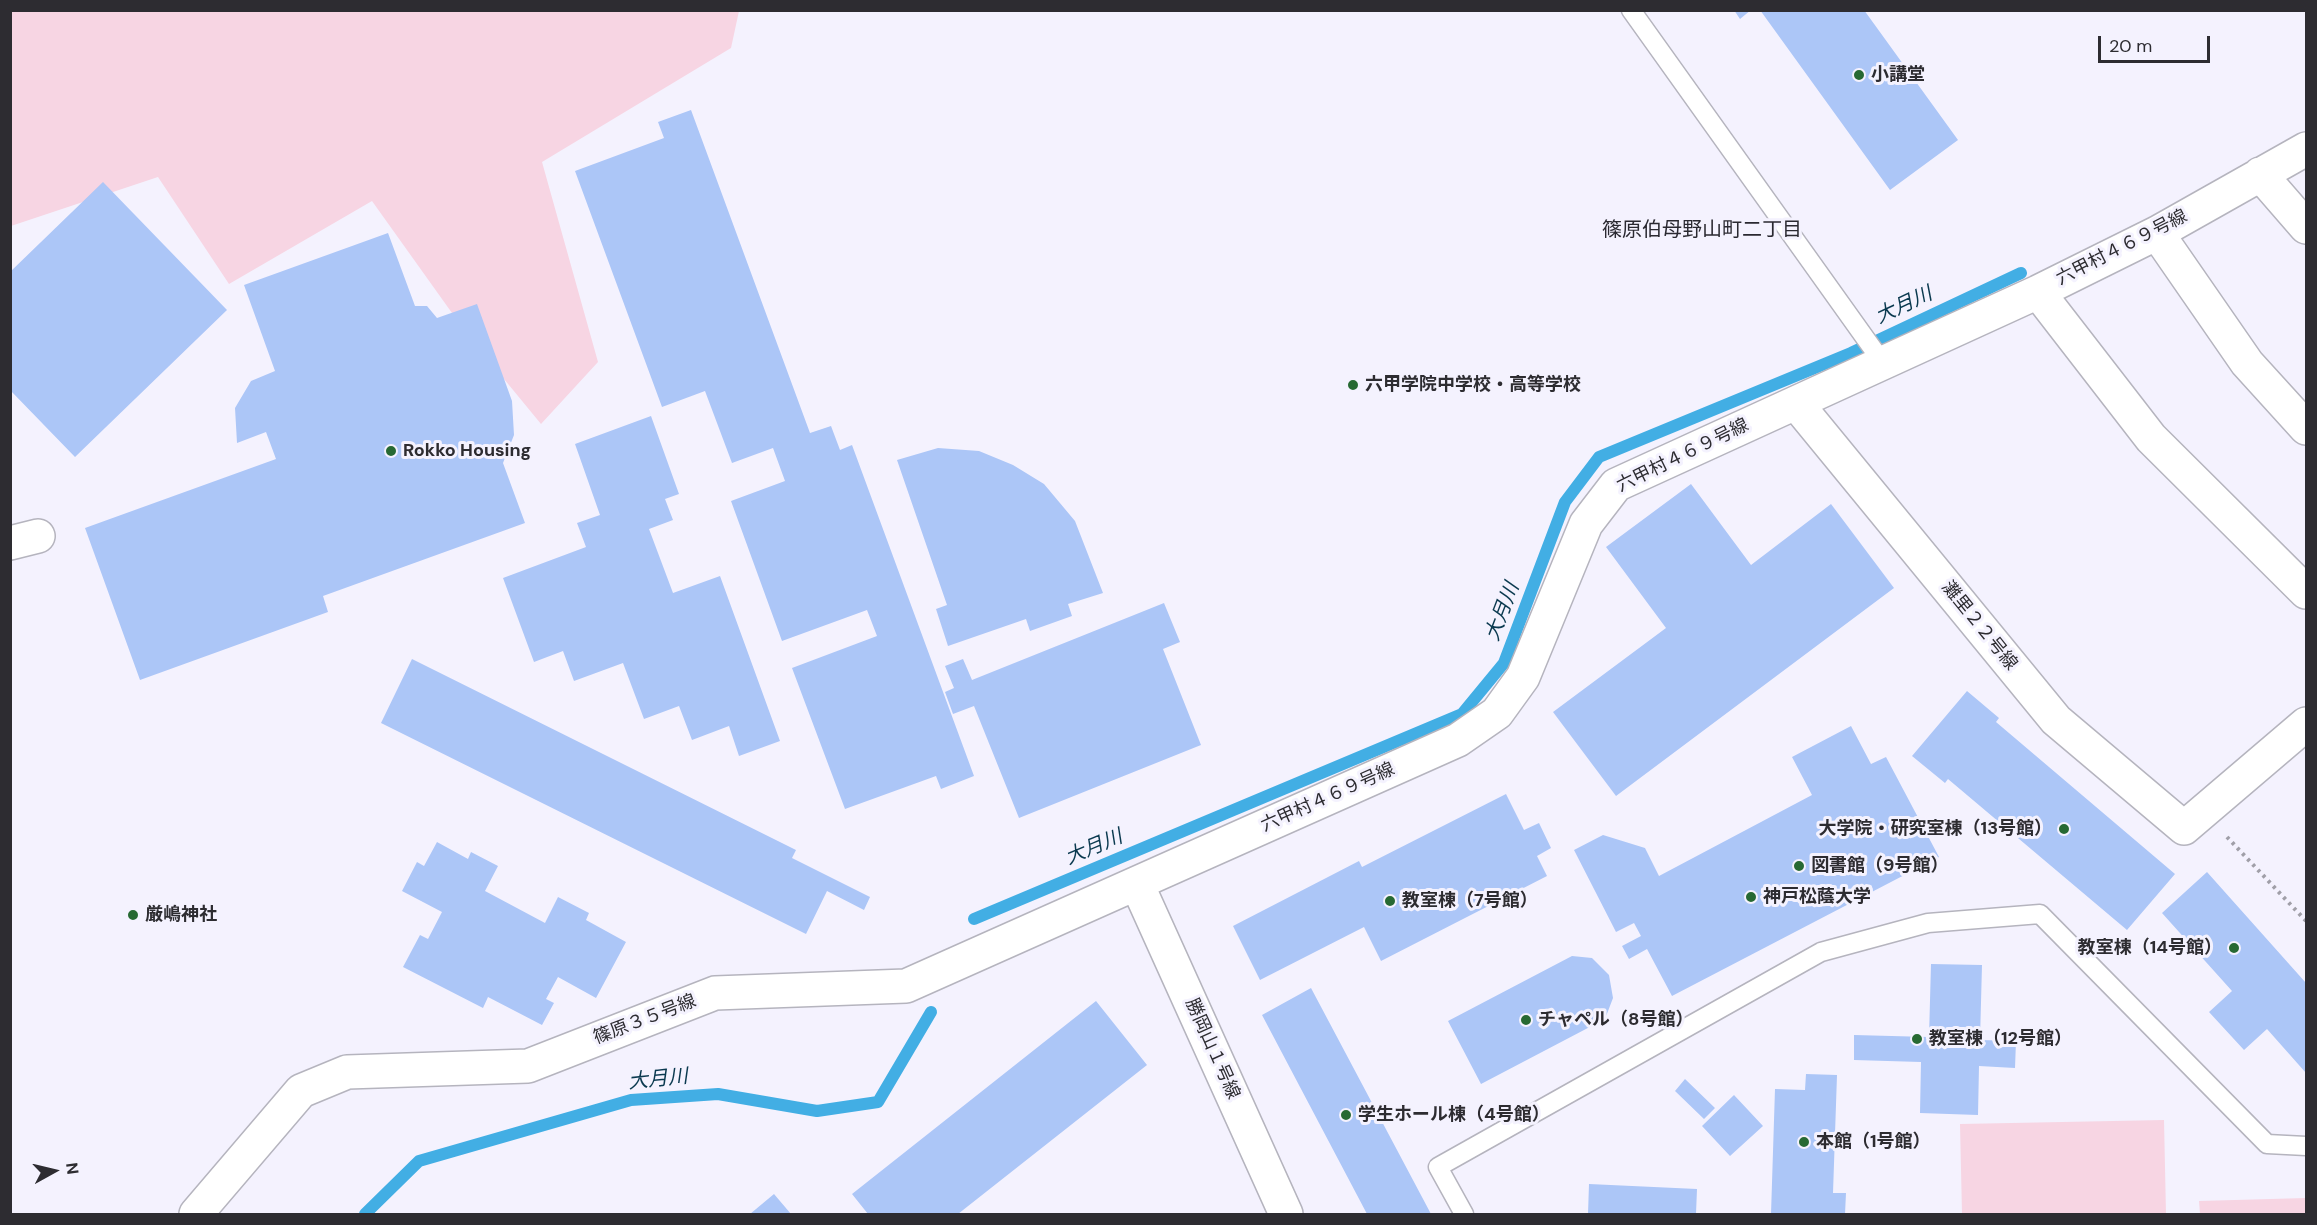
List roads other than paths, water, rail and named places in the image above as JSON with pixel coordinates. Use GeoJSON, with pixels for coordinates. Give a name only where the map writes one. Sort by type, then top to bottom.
{"type":"FeatureCollection","features":[{"type":"Feature","properties":{"kind":"street","name":"六甲村４６９号線"},"geometry":{"type":"LineString","coordinates":[[1137,884],[1458,740],[1497,713],[1523,677],[1586,524],[1616,485],[1796,403],[1880,358],[2038,292],[2157,232],[2307,149]]}},
{"type":"Feature","properties":{"kind":"street"},"geometry":{"type":"LineString","coordinates":[[2260,174],[2307,227]]}},
{"type":"Feature","properties":{"kind":"street"},"geometry":{"type":"LineString","coordinates":[[2157,232],[2247,363],[2307,428]]}},
{"type":"Feature","properties":{"kind":"street"},"geometry":{"type":"LineString","coordinates":[[2038,292],[2151,438],[2307,592]]}},
{"type":"Feature","properties":{"kind":"street","name":"灘里２２号線"},"geometry":{"type":"LineString","coordinates":[[1796,403],[2056,720],[2184,828],[2307,724]]}},
{"type":"Feature","properties":{"kind":"street","name":"篠原３５号線"},"geometry":{"type":"LineString","coordinates":[[196,1215],[301,1091],[347,1072],[528,1066],[715,993],[906,986],[1137,884]]}},
{"type":"Feature","properties":{"kind":"street","name":"勝岡山１号線"},"geometry":{"type":"LineString","coordinates":[[1137,884],[1286,1215]]}},
{"type":"Feature","properties":{"kind":"lane"},"geometry":{"type":"LineString","coordinates":[[1631,10],[1880,358]]}},
{"type":"Feature","properties":{"kind":"lane"},"geometry":{"type":"LineString","coordinates":[[1464,1215],[1438,1167],[1821,951],[1928,923],[2040,914],[2267,1143],[2307,1146]]}},
{"type":"Feature","properties":{"kind":"waterway","name":"大月川"},"geometry":{"type":"LineString","coordinates":[[974,919],[1462,714],[1504,663],[1565,502],[1599,457],[1851,353],[2021,273]]}},
{"type":"Feature","properties":{"kind":"waterway","name":"大月川"},"geometry":{"type":"LineString","coordinates":[[365,1214],[419,1161],[631,1100],[718,1094],[817,1111],[878,1102],[931,1012]]}},
{"type":"Feature","properties":{"kind":"place","name":"小講堂"},"geometry":{"type":"Point","coordinates":[1859,75]}},
{"type":"Feature","properties":{"kind":"place","name":"六甲学院中学校・高等学校"},"geometry":{"type":"Point","coordinates":[1353,385]}},
{"type":"Feature","properties":{"kind":"place","name":"Rokko Housing"},"geometry":{"type":"Point","coordinates":[391,451]}},
{"type":"Feature","properties":{"kind":"place","name":"大学院・研究室棟（13号館）"},"geometry":{"type":"Point","coordinates":[2064,829]}},
{"type":"Feature","properties":{"kind":"place","name":"図書館（9号館）"},"geometry":{"type":"Point","coordinates":[1799,866]}},
{"type":"Feature","properties":{"kind":"place","name":"神戸松蔭大学"},"geometry":{"type":"Point","coordinates":[1751,897]}},
{"type":"Feature","properties":{"kind":"place","name":"教室棟（7号館）"},"geometry":{"type":"Point","coordinates":[1390,901]}},
{"type":"Feature","properties":{"kind":"place","name":"厳嶋神社"},"geometry":{"type":"Point","coordinates":[133,915]}},
{"type":"Feature","properties":{"kind":"place","name":"教室棟（14号館）"},"geometry":{"type":"Point","coordinates":[2234,948]}},
{"type":"Feature","properties":{"kind":"place","name":"チャペル（8号館）"},"geometry":{"type":"Point","coordinates":[1526,1020]}},
{"type":"Feature","properties":{"kind":"place","name":"教室棟（12号館）"},"geometry":{"type":"Point","coordinates":[1917,1039]}},
{"type":"Feature","properties":{"kind":"place","name":"学生ホール棟（4号館）"},"geometry":{"type":"Point","coordinates":[1346,1115]}},
{"type":"Feature","properties":{"kind":"place","name":"本館（1号館）"},"geometry":{"type":"Point","coordinates":[1804,1142]}},
{"type":"Feature","properties":{"kind":"district","name":"篠原伯母野山町二丁目"},"geometry":{"type":"Point","coordinates":[1702,231]}}]}
